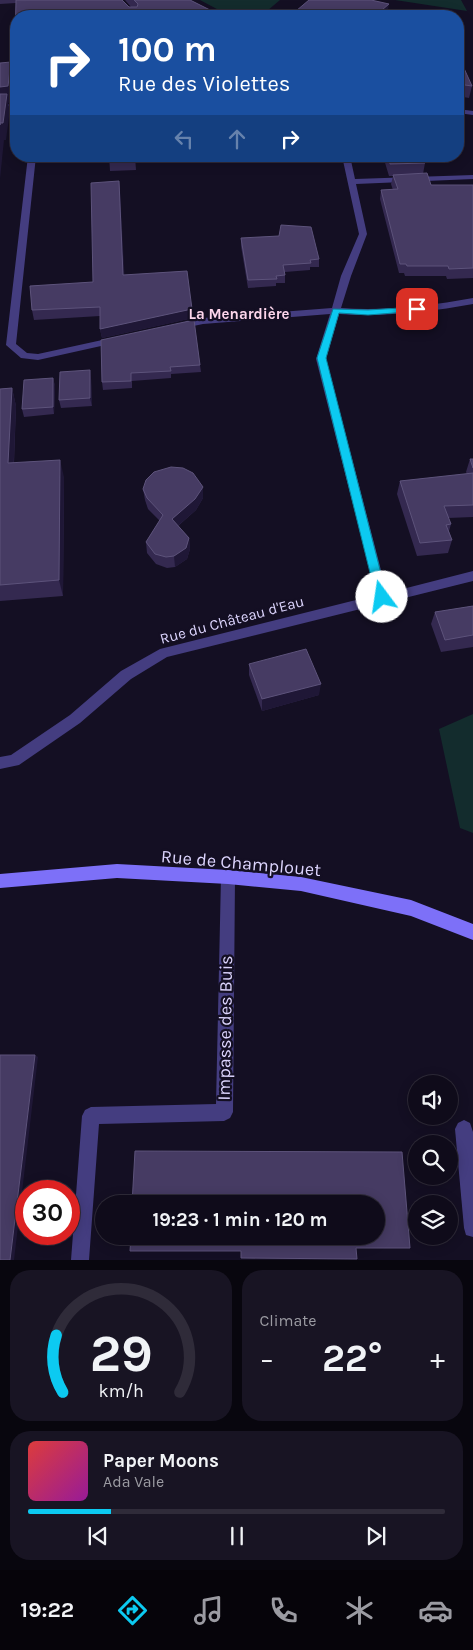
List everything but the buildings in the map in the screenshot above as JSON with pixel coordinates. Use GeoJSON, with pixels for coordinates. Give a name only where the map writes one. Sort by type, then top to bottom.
{"type":"FeatureCollection","features":[{"type":"Feature","properties":{"kind":"street"},"geometry":{"type":"LineString","coordinates":[[31,162],[11,345],[24,356],[38,357],[126,338]]}},
{"type":"Feature","properties":{"kind":"street"},"geometry":{"type":"LineString","coordinates":[[347,162],[363,234],[346,276],[322,358],[382,597]]}},
{"type":"Feature","properties":{"kind":"street"},"geometry":{"type":"LineString","coordinates":[[352,182],[473,177]]}},
{"type":"Feature","properties":{"kind":"street"},"geometry":{"type":"LineString","coordinates":[[174,328],[203,321],[336,311],[368,312],[434,308],[473,301]]}},
{"type":"Feature","properties":{"kind":"street","name":"Rue du Château d'Eau"},"geometry":{"type":"LineString","coordinates":[[0,763],[14,761],[75,719],[126,676],[164,653],[382,597],[473,576]]}},
{"type":"Feature","properties":{"kind":"street","name":"Rue de Champlouet"},"geometry":{"type":"LineString","coordinates":[[0,881],[117,871],[228,877],[301,884],[411,908],[473,932]]}},
{"type":"Feature","properties":{"kind":"street","name":"Impasse des Buis"},"geometry":{"type":"LineString","coordinates":[[80,1260],[91,1116],[224,1112],[228,877]]}},
{"type":"Feature","properties":{"kind":"street"},"geometry":{"type":"LineString","coordinates":[[464,1129],[473,1228]]}},
{"type":"Feature","properties":{"kind":"green space"},"geometry":{"type":"Polygon","coordinates":[[[200,0],[280,0],[268,10],[219,10],[200,0]]]}},
{"type":"Feature","properties":{"kind":"green space"},"geometry":{"type":"Polygon","coordinates":[[[395,0],[461,0],[467,11],[395,0]]]}},
{"type":"Feature","properties":{"kind":"green space"},"geometry":{"type":"Polygon","coordinates":[[[473,714],[473,833],[460,828],[439,729],[473,714]]]}},
{"type":"Feature","properties":{"kind":"district","name":"La Menardière"},"geometry":{"type":"Point","coordinates":[239,314]}},
{"type":"Feature","properties":{"kind":"route"},"geometry":{"type":"LineString","coordinates":[[382,597],[322,358],[336,311],[368,312],[417,309]]}}]}
